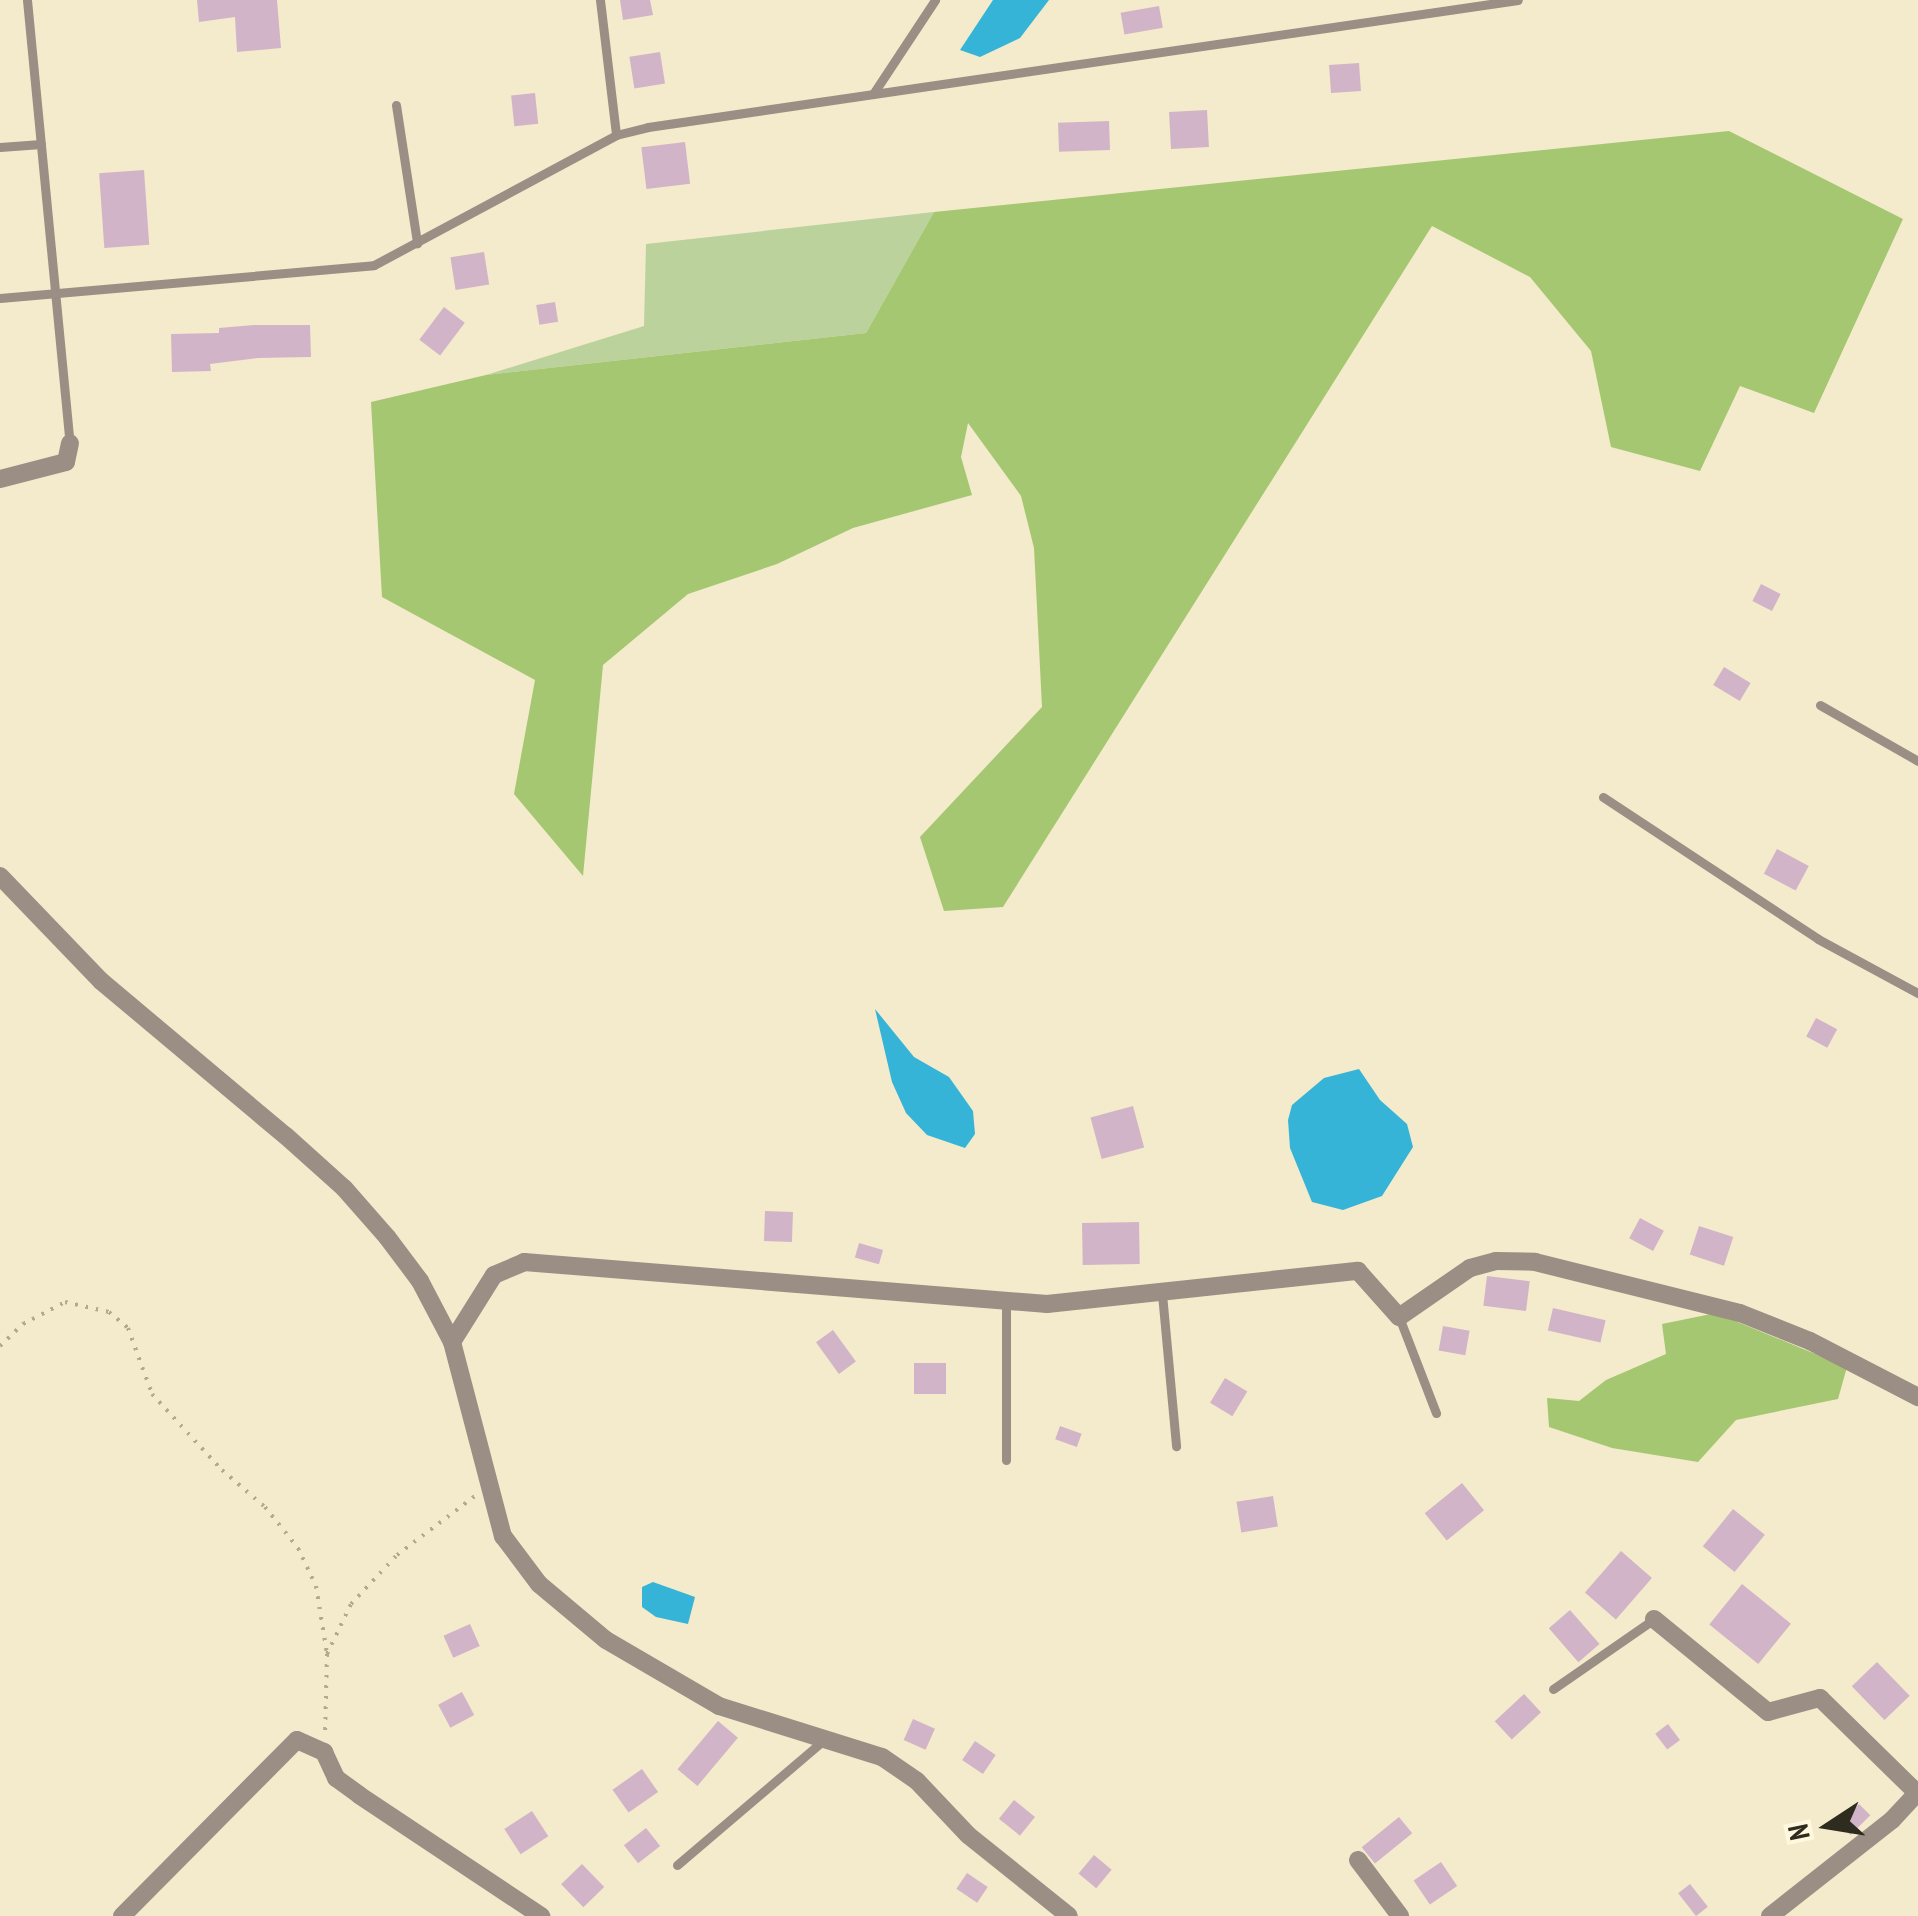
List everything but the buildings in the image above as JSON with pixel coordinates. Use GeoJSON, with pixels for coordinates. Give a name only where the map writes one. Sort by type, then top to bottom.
{"type":"FeatureCollection","features":[{"type":"Feature","properties":{"kind":"street"},"geometry":{"type":"LineString","coordinates":[[0,479],[66,462],[70,443]]}},
{"type":"Feature","properties":{"kind":"street"},"geometry":{"type":"LineString","coordinates":[[0,876],[101,981],[344,1188],[420,1280],[452,1342],[502,1536],[539,1584],[606,1640],[719,1706],[882,1758],[917,1780],[968,1835],[1070,1916]]}},
{"type":"Feature","properties":{"kind":"street"},"geometry":{"type":"LineString","coordinates":[[452,1342],[494,1275],[524,1262],[1047,1304],[1358,1271],[1399,1317],[1470,1268],[1496,1261],[1535,1262],[1740,1313],[1810,1340],[1918,1397]]}},
{"type":"Feature","properties":{"kind":"street"},"geometry":{"type":"LineString","coordinates":[[1654,1619],[1768,1712],[1820,1698],[1917,1793],[1892,1820],[1770,1916]]}},
{"type":"Feature","properties":{"kind":"street"},"geometry":{"type":"LineString","coordinates":[[122,1916],[296,1740],[324,1752],[336,1778],[348,1787],[542,1916]]}},
{"type":"Feature","properties":{"kind":"street"},"geometry":{"type":"LineString","coordinates":[[1358,1860],[1400,1916]]}},
{"type":"Feature","properties":{"kind":"lane"},"geometry":{"type":"LineString","coordinates":[[27,0],[70,443]]}},
{"type":"Feature","properties":{"kind":"lane"},"geometry":{"type":"LineString","coordinates":[[600,0],[616,136]]}},
{"type":"Feature","properties":{"kind":"lane"},"geometry":{"type":"LineString","coordinates":[[873,94],[935,0]]}},
{"type":"Feature","properties":{"kind":"lane"},"geometry":{"type":"LineString","coordinates":[[0,298],[374,265],[616,136],[873,94],[1518,0]]}},
{"type":"Feature","properties":{"kind":"lane"},"geometry":{"type":"LineString","coordinates":[[396,105],[417,243]]}},
{"type":"Feature","properties":{"kind":"lane"},"geometry":{"type":"LineString","coordinates":[[0,148],[41,144]]}},
{"type":"Feature","properties":{"kind":"lane"},"geometry":{"type":"LineString","coordinates":[[1820,705],[1918,761]]}},
{"type":"Feature","properties":{"kind":"lane"},"geometry":{"type":"LineString","coordinates":[[1603,797],[1818,938],[1918,993]]}},
{"type":"Feature","properties":{"kind":"lane"},"geometry":{"type":"LineString","coordinates":[[1162,1294],[1176,1446]]}},
{"type":"Feature","properties":{"kind":"lane"},"geometry":{"type":"LineString","coordinates":[[1006,1300],[1006,1460]]}},
{"type":"Feature","properties":{"kind":"lane"},"geometry":{"type":"LineString","coordinates":[[1399,1317],[1436,1413]]}},
{"type":"Feature","properties":{"kind":"lane"},"geometry":{"type":"LineString","coordinates":[[1553,1689],[1654,1619]]}},
{"type":"Feature","properties":{"kind":"lane"},"geometry":{"type":"LineString","coordinates":[[678,1865],[825,1739]]}},
{"type":"Feature","properties":{"kind":"path"},"geometry":{"type":"LineString","coordinates":[[0,1346],[22,1324],[66,1302],[109,1312],[128,1328],[152,1394],[222,1470],[265,1507],[298,1548],[316,1586],[327,1654],[324,1752]]}},
{"type":"Feature","properties":{"kind":"path"},"geometry":{"type":"LineString","coordinates":[[327,1654],[352,1604],[397,1555],[487,1488]]}},
{"type":"Feature","properties":{"kind":"green space"},"geometry":{"type":"Polygon","coordinates":[[[1729,131],[1903,219],[1814,413],[1740,386],[1700,471],[1611,447],[1591,351],[1530,277],[1432,226],[1003,907],[944,911],[920,837],[1042,707],[1034,548],[1021,496],[968,423],[961,457],[972,495],[853,528],[777,564],[688,594],[603,665],[583,876],[514,794],[535,680],[382,597],[371,402],[486,375],[866,333],[934,212],[1729,131]]]}},
{"type":"Feature","properties":{"kind":"green space"},"geometry":{"type":"Polygon","coordinates":[[[934,212],[866,333],[486,375],[644,326],[646,244],[934,212]]]}},
{"type":"Feature","properties":{"kind":"green space"},"geometry":{"type":"Polygon","coordinates":[[[1716,1313],[1847,1367],[1838,1399],[1736,1420],[1698,1462],[1612,1448],[1549,1427],[1547,1398],[1579,1401],[1606,1380],[1666,1354],[1662,1324],[1716,1313]]]}},
{"type":"Feature","properties":{"kind":"water"},"geometry":{"type":"Polygon","coordinates":[[[993,0],[1049,0],[1020,38],[980,57],[960,50],[993,0]]]}},
{"type":"Feature","properties":{"kind":"water"},"geometry":{"type":"Polygon","coordinates":[[[875,1009],[914,1057],[949,1077],[973,1111],[975,1134],[965,1148],[927,1135],[906,1113],[892,1082],[875,1009]]]}},
{"type":"Feature","properties":{"kind":"water"},"geometry":{"type":"Polygon","coordinates":[[[1359,1069],[1380,1100],[1407,1124],[1413,1147],[1382,1196],[1343,1210],[1312,1202],[1290,1148],[1288,1120],[1292,1105],[1324,1078],[1359,1069]]]}},
{"type":"Feature","properties":{"kind":"water"},"geometry":{"type":"Polygon","coordinates":[[[653,1582],[695,1597],[688,1624],[656,1617],[642,1607],[642,1587],[653,1582]]]}}]}
